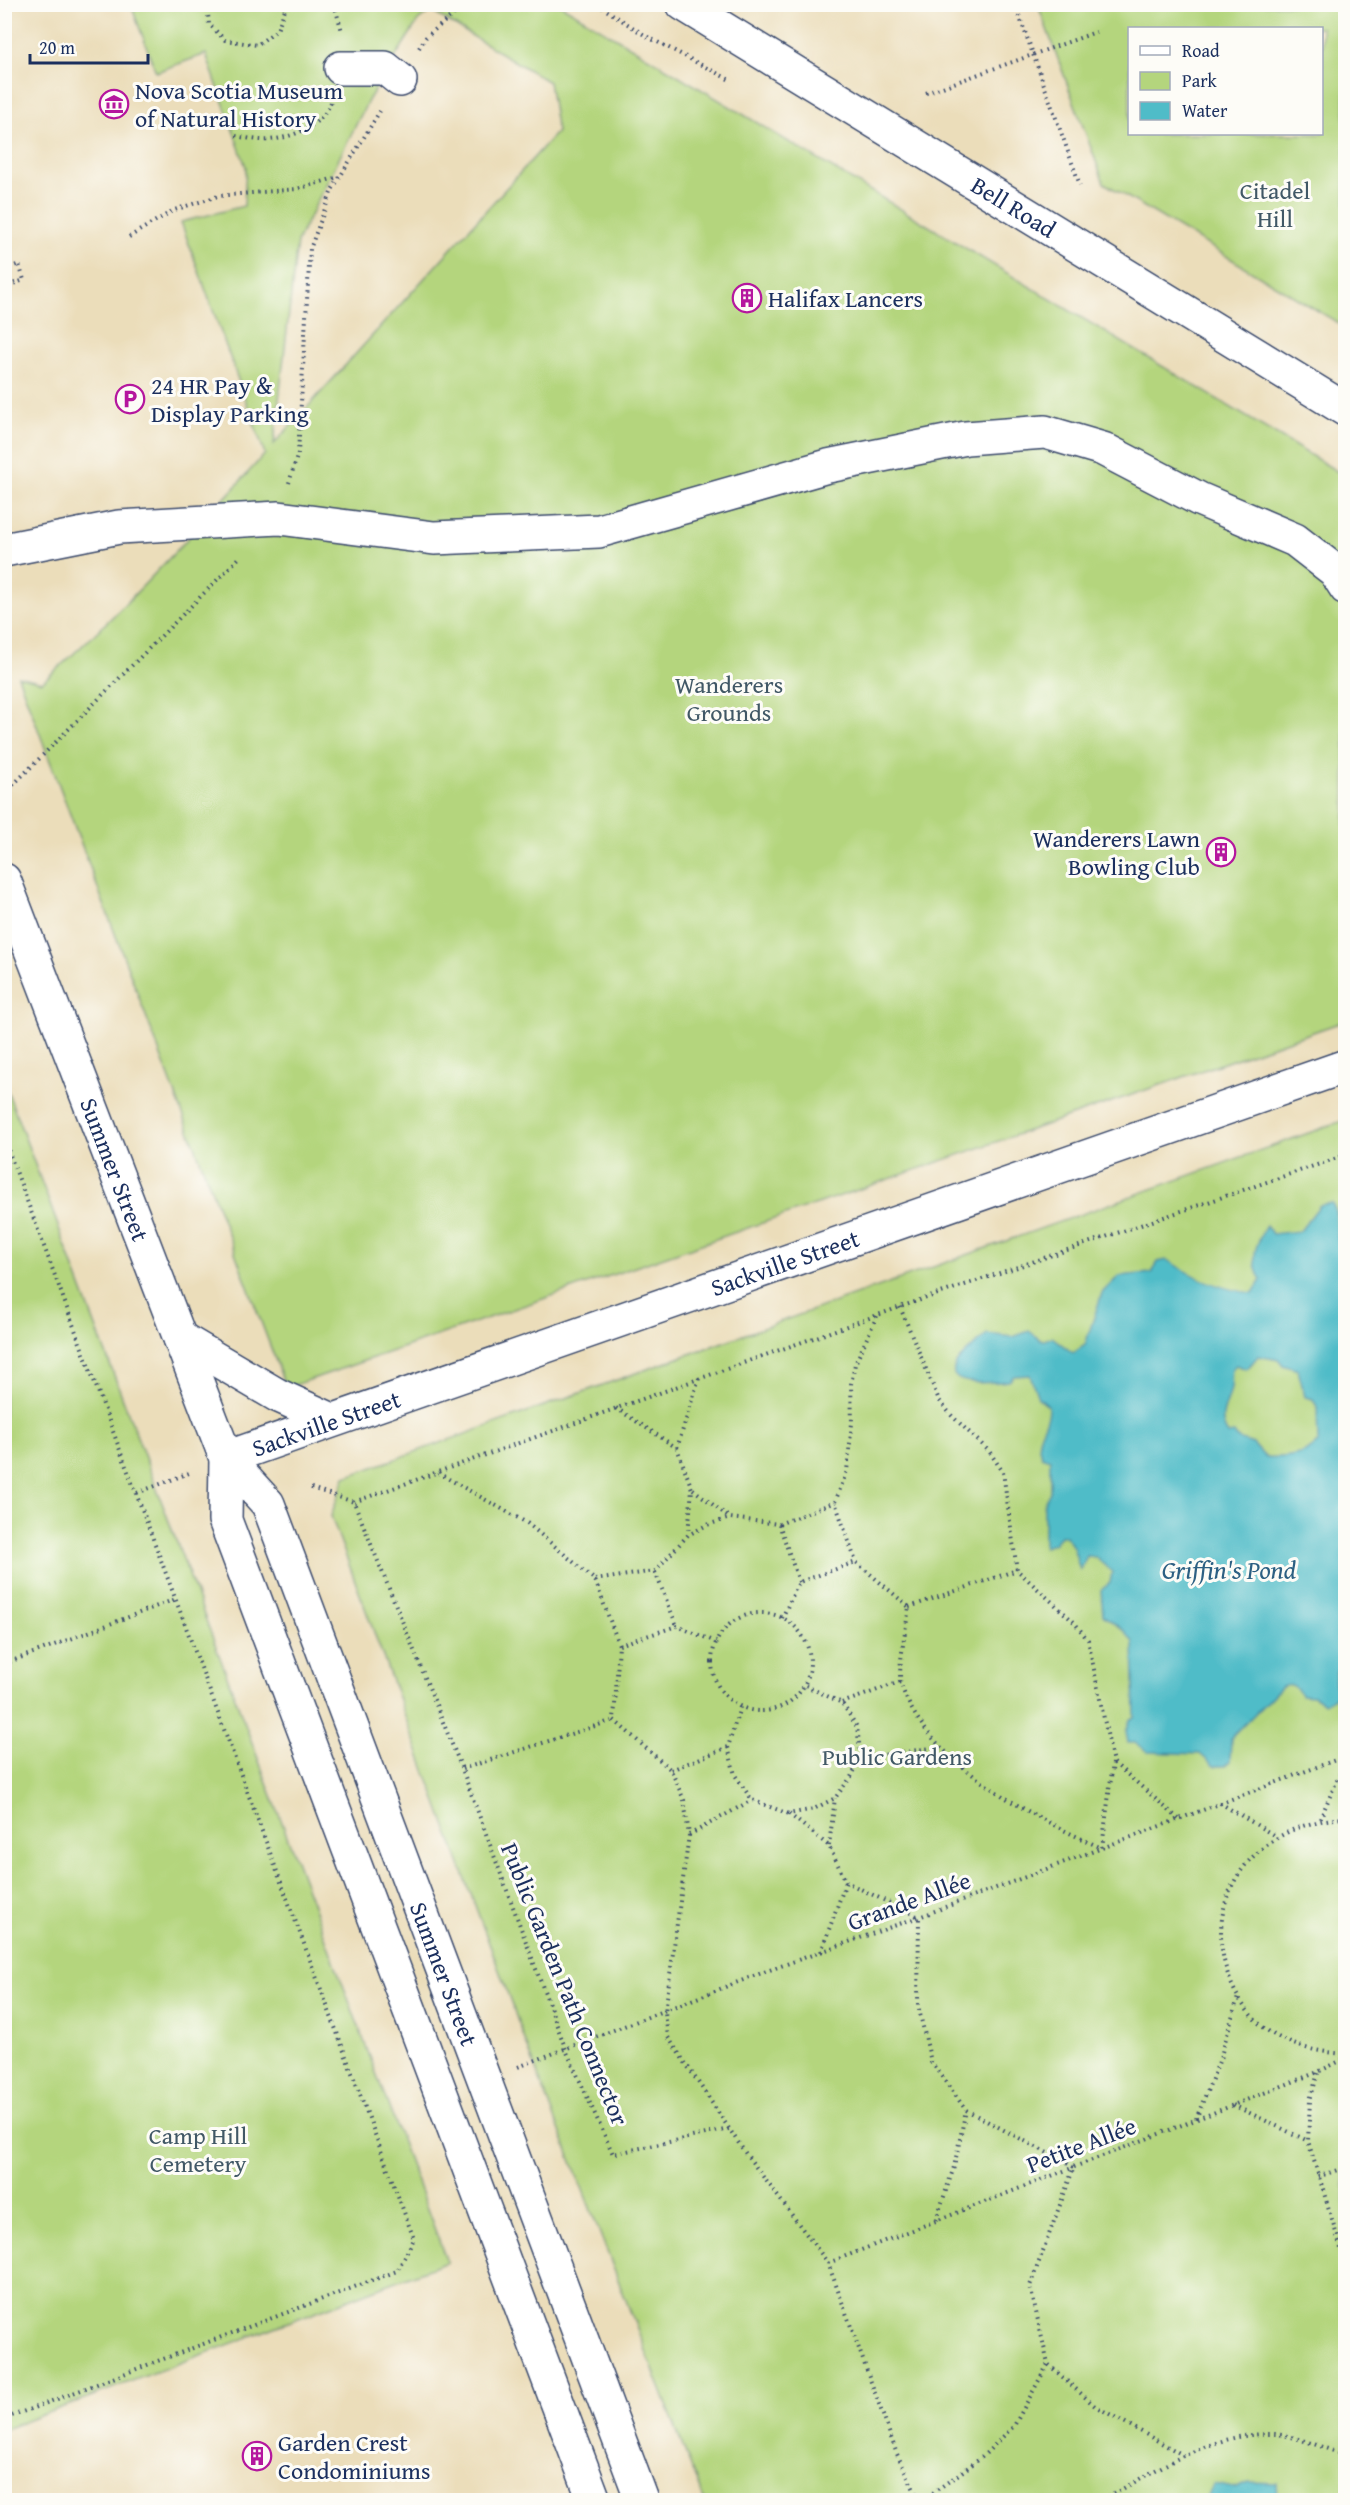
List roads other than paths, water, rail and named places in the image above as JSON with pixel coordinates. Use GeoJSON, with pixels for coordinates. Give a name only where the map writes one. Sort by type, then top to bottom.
{"type":"FeatureCollection","features":[{"type":"Feature","properties":{"kind":"street","name":"Bell Road"},"geometry":{"type":"LineString","coordinates":[[701,9],[1346,410]]}},
{"type":"Feature","properties":{"kind":"street"},"geometry":{"type":"LineString","coordinates":[[341,68],[372,66],[385,68],[400,80]]}},
{"type":"Feature","properties":{"kind":"street"},"geometry":{"type":"LineString","coordinates":[[4,550],[119,527],[279,518],[434,538],[599,531],[828,466],[966,438],[1045,432],[1103,448],[1199,499],[1295,540],[1335,571],[1346,588]]}},
{"type":"Feature","properties":{"kind":"street","name":"Summer Street"},"geometry":{"type":"LineString","coordinates":[[4,880],[16,934],[180,1338],[226,1458],[268,1504],[642,2500]]}},
{"type":"Feature","properties":{"kind":"street","name":"Sackville Street"},"geometry":{"type":"LineString","coordinates":[[226,1458],[1346,1066]]}},
{"type":"Feature","properties":{"kind":"street"},"geometry":{"type":"LineString","coordinates":[[180,1338],[277,1395],[333,1420]]}},
{"type":"Feature","properties":{"kind":"street","name":"Summer Street"},"geometry":{"type":"LineString","coordinates":[[226,1458],[225,1520],[594,2500]]}},
{"type":"Feature","properties":{"kind":"water","name":"Griffin's Pond"},"geometry":{"type":"Polygon","coordinates":[[[1332,1203],[1335,1209],[1339,1242],[1346,1254],[1343,1293],[1346,1309],[1345,1668],[1337,1669],[1336,1696],[1324,1703],[1313,1696],[1301,1695],[1293,1686],[1288,1684],[1282,1686],[1231,1738],[1230,1761],[1224,1766],[1214,1766],[1200,1754],[1148,1752],[1135,1743],[1128,1743],[1126,1731],[1130,1720],[1135,1717],[1133,1642],[1126,1632],[1103,1615],[1101,1590],[1110,1583],[1112,1572],[1095,1557],[1087,1556],[1080,1570],[1073,1547],[1066,1536],[1060,1536],[1053,1544],[1044,1547],[1044,1503],[1050,1492],[1050,1459],[1041,1456],[1039,1443],[1048,1418],[1048,1407],[1038,1398],[1030,1375],[1014,1376],[1009,1381],[982,1383],[961,1380],[955,1376],[954,1370],[959,1360],[987,1334],[1013,1337],[1029,1331],[1042,1341],[1052,1337],[1073,1353],[1085,1345],[1102,1293],[1119,1276],[1152,1273],[1158,1262],[1167,1260],[1208,1282],[1253,1293],[1261,1280],[1255,1266],[1255,1252],[1266,1225],[1272,1234],[1300,1231],[1320,1205],[1332,1203]],[[1258,1356],[1247,1369],[1236,1365],[1232,1369],[1230,1394],[1223,1417],[1228,1434],[1234,1433],[1238,1439],[1253,1444],[1265,1457],[1301,1453],[1318,1442],[1317,1407],[1313,1399],[1305,1397],[1298,1370],[1283,1365],[1279,1360],[1258,1356]]]}},
{"type":"Feature","properties":{"kind":"water"},"geometry":{"type":"Polygon","coordinates":[[[1248,2482],[1276,2483],[1277,2500],[1207,2500],[1213,2484],[1234,2488],[1248,2482]]]}},
{"type":"Feature","properties":{"kind":"place","name":"Nova Scotia Museum of Natural History"},"geometry":{"type":"Point","coordinates":[114,104]}},
{"type":"Feature","properties":{"kind":"place","name":"Halifax Lancers"},"geometry":{"type":"Point","coordinates":[747,298]}},
{"type":"Feature","properties":{"kind":"place","name":"24 HR Pay & Display Parking"},"geometry":{"type":"Point","coordinates":[130,399]}},
{"type":"Feature","properties":{"kind":"place","name":"Wanderers Lawn Bowling Club"},"geometry":{"type":"Point","coordinates":[1221,852]}},
{"type":"Feature","properties":{"kind":"place","name":"Garden Crest Condominiums"},"geometry":{"type":"Point","coordinates":[257,2456]}},
{"type":"Feature","properties":{"kind":"park label","name":"Citadel Hill"},"geometry":{"type":"Point","coordinates":[1275,204]}},
{"type":"Feature","properties":{"kind":"park label","name":"Wanderers Grounds"},"geometry":{"type":"Point","coordinates":[729,698]}},
{"type":"Feature","properties":{"kind":"park label","name":"Public Gardens"},"geometry":{"type":"Point","coordinates":[897,1756]}},
{"type":"Feature","properties":{"kind":"park label","name":"Camp Hill Cemetery"},"geometry":{"type":"Point","coordinates":[198,2149]}}]}
